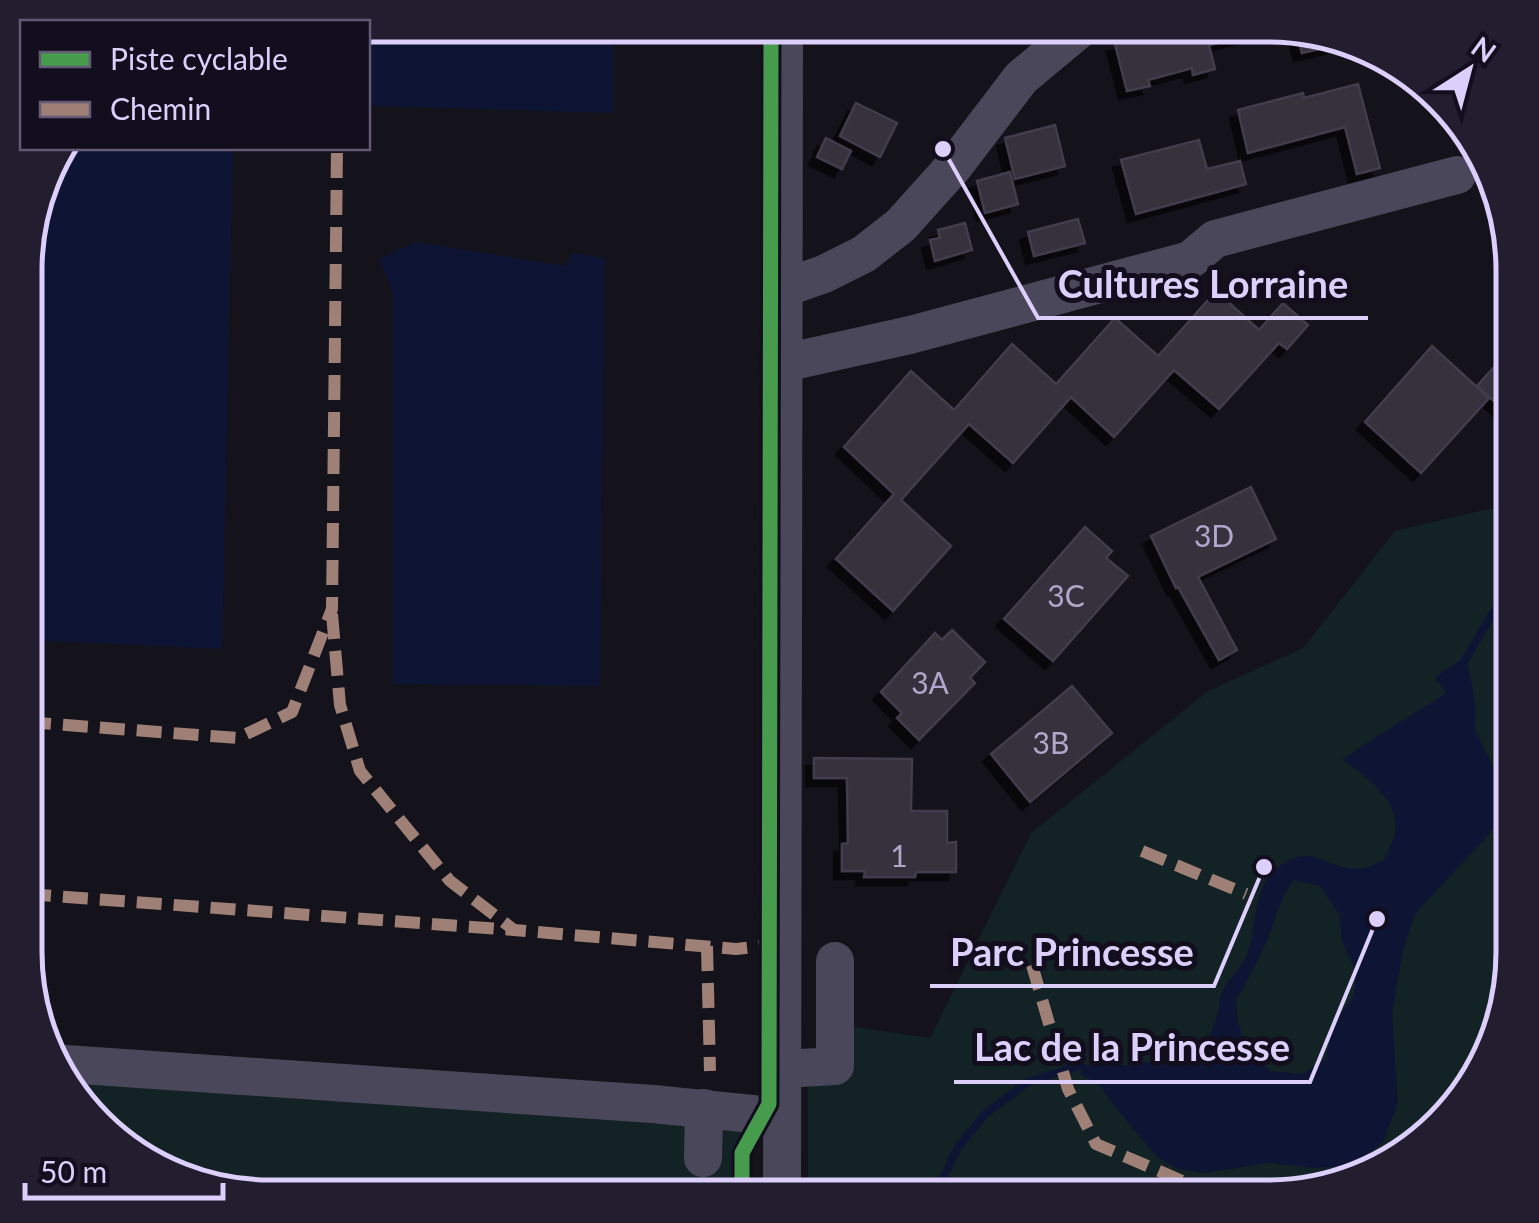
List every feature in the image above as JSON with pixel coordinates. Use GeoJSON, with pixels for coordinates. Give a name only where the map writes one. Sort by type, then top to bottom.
{"type":"FeatureCollection","features":[{"type":"Feature","properties":{"kind":"street"},"geometry":{"type":"LineString","coordinates":[[782,1180],[784,43]]}},
{"type":"Feature","properties":{"kind":"street"},"geometry":{"type":"LineString","coordinates":[[784,288],[864,254],[901,225],[979,136],[1021,78],[1062,43]]}},
{"type":"Feature","properties":{"kind":"street"},"geometry":{"type":"LineString","coordinates":[[784,362],[910,335],[1190,260],[1216,239],[1457,175]]}},
{"type":"Feature","properties":{"kind":"street"},"geometry":{"type":"LineString","coordinates":[[783,1068],[836,1066],[835,961]]}},
{"type":"Feature","properties":{"kind":"street"},"geometry":{"type":"LineString","coordinates":[[72,1064],[704,1108],[782,1117]]}},
{"type":"Feature","properties":{"kind":"street"},"geometry":{"type":"LineString","coordinates":[[703,1158],[704,1108]]}},
{"type":"Feature","properties":{"kind":"shaded area"},"geometry":{"type":"Polygon","coordinates":[[[1496,507],[1496,968],[1479,1040],[1466,1067],[1440,1103],[1383,1150],[1328,1173],[1284,1180],[808,1180],[808,1080],[849,1080],[847,1026],[930,1038],[1031,833],[1208,691],[1303,648],[1395,531],[1496,507]]]}},
{"type":"Feature","properties":{"kind":"shaded area"},"geometry":{"type":"Polygon","coordinates":[[[71,1063],[754,1099],[752,1180],[255,1180],[211,1173],[156,1150],[99,1103],[71,1063]]]}},
{"type":"Feature","properties":{"kind":"water"},"geometry":{"type":"Polygon","coordinates":[[[370,43],[614,43],[614,113],[370,106],[370,43]]]}},
{"type":"Feature","properties":{"kind":"water"},"geometry":{"type":"Polygon","coordinates":[[[77,150],[233,150],[222,649],[43,641],[44,240],[60,183],[77,150]]]}},
{"type":"Feature","properties":{"kind":"water"},"geometry":{"type":"Polygon","coordinates":[[[416,242],[566,266],[573,253],[605,258],[600,686],[393,684],[393,293],[379,259],[416,242]]]}},
{"type":"Feature","properties":{"kind":"water"},"geometry":{"type":"Polygon","coordinates":[[[1459,661],[1468,664],[1476,709],[1475,729],[1496,773],[1496,824],[1415,914],[1403,951],[1392,1013],[1398,1103],[1383,1142],[1356,1163],[1314,1168],[1269,1163],[1204,1173],[1178,1169],[1157,1157],[1099,1084],[1081,1075],[1081,1065],[1162,1060],[1204,1042],[1214,1026],[1224,988],[1249,950],[1262,888],[1276,869],[1289,860],[1311,856],[1350,868],[1384,860],[1394,837],[1393,812],[1380,791],[1342,759],[1446,693],[1435,677],[1459,661]],[[1293,880],[1259,958],[1236,999],[1238,1023],[1247,1051],[1270,1071],[1303,1074],[1326,1059],[1332,1027],[1354,995],[1356,972],[1342,941],[1339,914],[1320,886],[1293,880]]]}},
{"type":"Feature","properties":{"kind":"building"},"geometry":{"type":"Polygon","coordinates":[[[1217,43],[1209,45],[1215,69],[1193,75],[1192,68],[1148,80],[1150,86],[1127,91],[1115,44],[1217,43]]]}},
{"type":"Feature","properties":{"kind":"building"},"geometry":{"type":"Polygon","coordinates":[[[1300,44],[1321,48],[1302,53],[1300,44]]]}},
{"type":"Feature","properties":{"kind":"building"},"geometry":{"type":"Polygon","coordinates":[[[1358,84],[1380,168],[1357,174],[1345,127],[1248,153],[1238,110],[1358,84]]]}},
{"type":"Feature","properties":{"kind":"building"},"geometry":{"type":"Polygon","coordinates":[[[856,103],[897,123],[880,157],[840,136],[856,103]]]}},
{"type":"Feature","properties":{"kind":"building"},"geometry":{"type":"Polygon","coordinates":[[[1055,125],[1065,166],[1015,179],[1005,138],[1055,125]]]}},
{"type":"Feature","properties":{"kind":"building"},"geometry":{"type":"Polygon","coordinates":[[[826,138],[851,151],[842,169],[817,157],[826,138]]]}},
{"type":"Feature","properties":{"kind":"building"},"geometry":{"type":"Polygon","coordinates":[[[1199,140],[1207,169],[1240,161],[1246,184],[1136,214],[1121,160],[1199,140]]]}},
{"type":"Feature","properties":{"kind":"building"},"geometry":{"type":"Polygon","coordinates":[[[1010,172],[1018,204],[985,213],[977,181],[1010,172]]]}},
{"type":"Feature","properties":{"kind":"building"},"geometry":{"type":"Polygon","coordinates":[[[1078,219],[1085,243],[1034,256],[1028,232],[1078,219]]]}},
{"type":"Feature","properties":{"kind":"building"},"geometry":{"type":"Polygon","coordinates":[[[965,223],[972,250],[935,261],[930,240],[940,238],[938,230],[965,223]]]}},
{"type":"Feature","properties":{"kind":"building"},"geometry":{"type":"Polygon","coordinates":[[[1216,291],[1259,330],[1283,303],[1308,325],[1287,349],[1279,343],[1219,409],[1174,370],[1114,437],[1071,397],[1013,463],[969,424],[901,500],[951,546],[893,611],[836,559],[894,494],[844,447],[911,371],[954,410],[1012,344],[1056,384],[1115,318],[1158,356],[1216,291]]]}},
{"type":"Feature","properties":{"kind":"building"},"geometry":{"type":"Polygon","coordinates":[[[1432,346],[1489,398],[1421,473],[1365,422],[1432,346]]]}},
{"type":"Feature","properties":{"kind":"building"},"geometry":{"type":"Polygon","coordinates":[[[1496,365],[1496,403],[1477,386],[1496,365]]]}},
{"type":"Feature","properties":{"kind":"building"},"geometry":{"type":"Polygon","coordinates":[[[1251,487],[1276,539],[1198,577],[1237,650],[1219,660],[1176,588],[1151,536],[1251,487]]]}},
{"type":"Feature","properties":{"kind":"building"},"geometry":{"type":"Polygon","coordinates":[[[1085,527],[1112,551],[1106,558],[1128,576],[1053,661],[1004,619],[1085,527]]]}},
{"type":"Feature","properties":{"kind":"building"},"geometry":{"type":"Polygon","coordinates":[[[952,630],[985,662],[970,678],[975,683],[919,740],[897,718],[902,713],[881,692],[935,633],[942,640],[952,630]]]}},
{"type":"Feature","properties":{"kind":"building"},"geometry":{"type":"Polygon","coordinates":[[[1072,686],[1112,733],[1030,802],[991,754],[1072,686]]]}},
{"type":"Feature","properties":{"kind":"building"},"geometry":{"type":"Polygon","coordinates":[[[814,758],[912,759],[911,811],[947,811],[947,843],[956,842],[956,872],[864,877],[865,871],[842,871],[842,844],[848,843],[847,778],[814,778],[814,758]]]}},
{"type":"Feature","properties":{"kind":"waterway"},"geometry":{"type":"LineString","coordinates":[[1464,662],[1496,610]]}},
{"type":"Feature","properties":{"kind":"waterway"},"geometry":{"type":"LineString","coordinates":[[942,1180],[958,1147],[985,1114],[1028,1082],[1081,1065]]}},
{"type":"Feature","properties":{"kind":"marked path"},"geometry":{"type":"LineString","coordinates":[[43,723],[238,738],[292,712],[332,609],[337,150]]}},
{"type":"Feature","properties":{"kind":"marked path"},"geometry":{"type":"LineString","coordinates":[[332,614],[340,705],[360,771],[450,881],[514,930],[736,949],[779,944]]}},
{"type":"Feature","properties":{"kind":"marked path"},"geometry":{"type":"LineString","coordinates":[[1142,851],[1246,894]]}},
{"type":"Feature","properties":{"kind":"marked path"},"geometry":{"type":"LineString","coordinates":[[43,895],[514,930]]}},
{"type":"Feature","properties":{"kind":"marked path"},"geometry":{"type":"LineString","coordinates":[[707,946],[710,1071]]}},
{"type":"Feature","properties":{"kind":"marked path"},"geometry":{"type":"LineString","coordinates":[[1032,965],[1068,1089],[1096,1144],[1180,1180]]}},
{"type":"Feature","properties":{"kind":"cycle path"},"geometry":{"type":"LineString","coordinates":[[742,1180],[742,1153],[769,1104],[771,43]]}},
{"type":"Feature","properties":{"kind":"place","name":"Cultures Lorraine"},"geometry":{"type":"Point","coordinates":[943,149]}},
{"type":"Feature","properties":{"kind":"place","name":"Parc Princesse"},"geometry":{"type":"Point","coordinates":[1264,867]}},
{"type":"Feature","properties":{"kind":"place","name":"Lac de la Princesse"},"geometry":{"type":"Point","coordinates":[1377,919]}}]}
